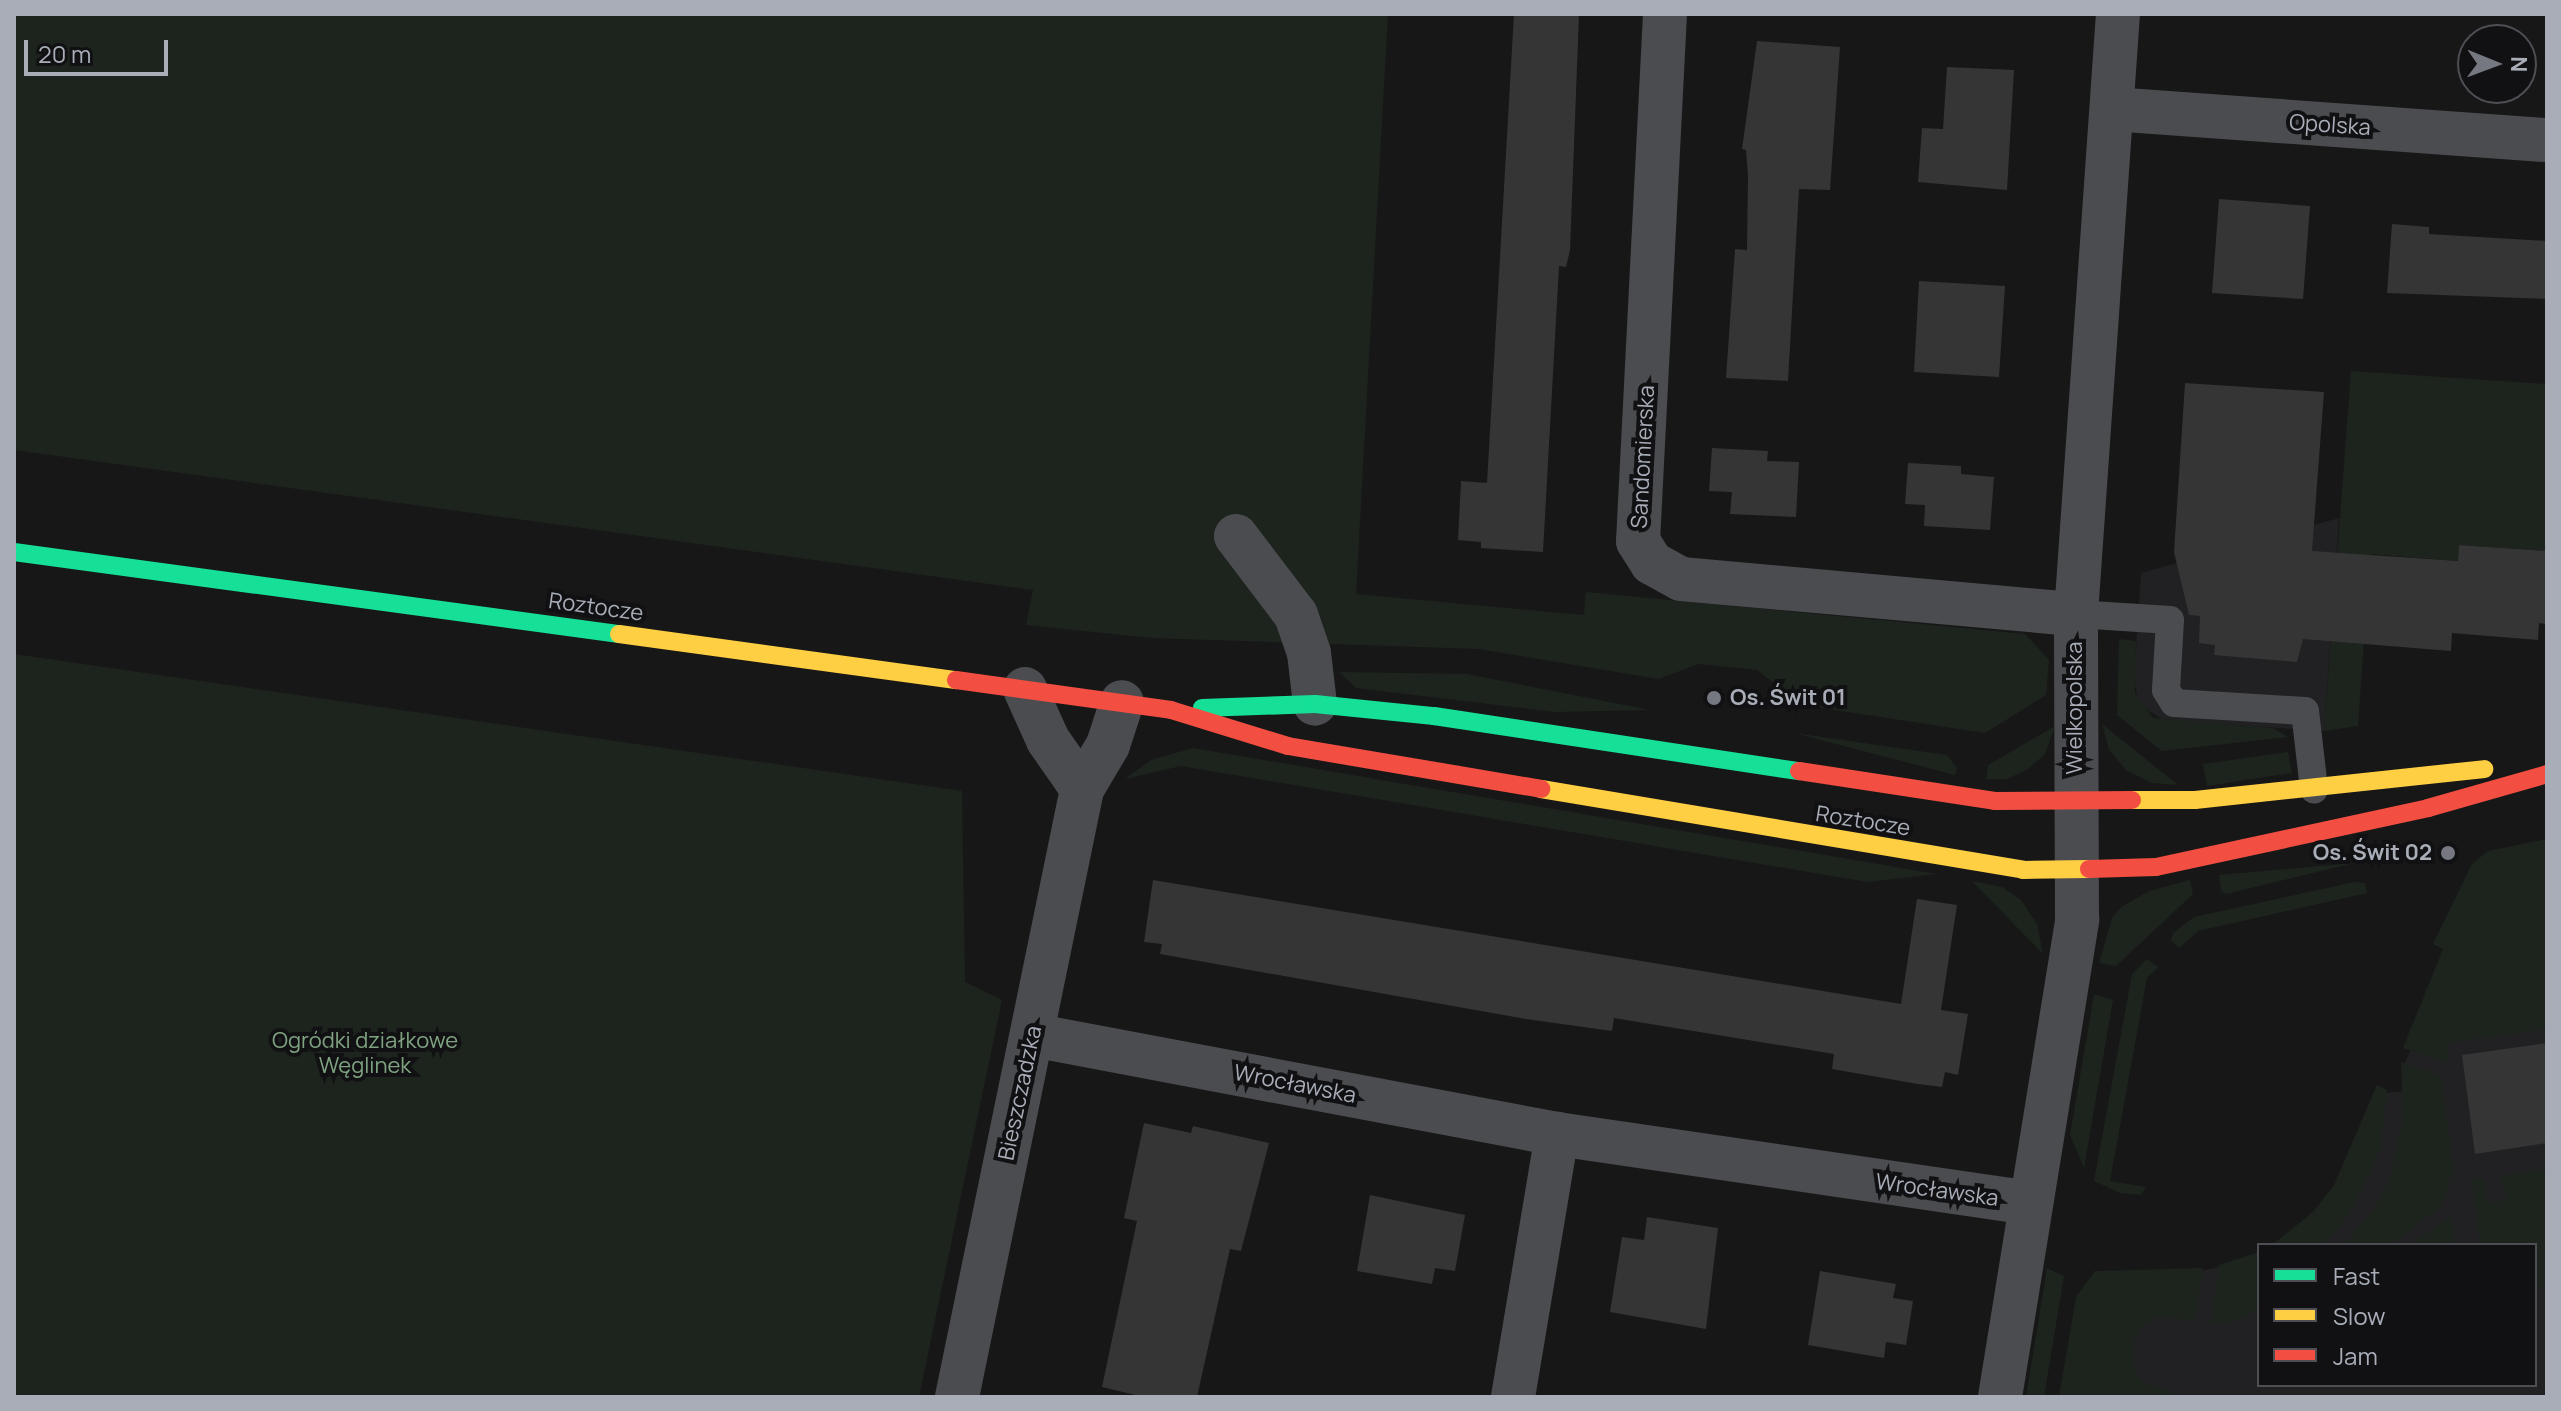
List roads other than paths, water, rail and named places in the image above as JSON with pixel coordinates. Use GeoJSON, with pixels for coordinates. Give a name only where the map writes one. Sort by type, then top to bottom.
{"type":"FeatureCollection","features":[{"type":"Feature","properties":{"kind":"street","name":"Sandomierska"},"geometry":{"type":"LineString","coordinates":[[1665,14],[1638,541],[1652,563],[1681,579],[2076,614]]}},
{"type":"Feature","properties":{"kind":"street","name":"Wielkopolska"},"geometry":{"type":"LineString","coordinates":[[2000,1397],[2077,919],[2080,871],[2076,803],[2076,614],[2118,14]]}},
{"type":"Feature","properties":{"kind":"street","name":"Opolska"},"geometry":{"type":"LineString","coordinates":[[2112,109],[2547,140]]}},
{"type":"Feature","properties":{"kind":"street"},"geometry":{"type":"LineString","coordinates":[[1236,536],[1296,615],[1309,653],[1315,704]]}},
{"type":"Feature","properties":{"kind":"street","name":"Roztocze"},"geometry":{"type":"LineString","coordinates":[[14,552],[1122,702],[1171,710],[1288,746],[1997,867],[2080,871],[2203,858],[2428,808],[2547,774]]}},
{"type":"Feature","properties":{"kind":"street"},"geometry":{"type":"LineString","coordinates":[[1025,689],[1048,740],[1082,789]]}},
{"type":"Feature","properties":{"kind":"street","name":"Bieszczadzka"},"geometry":{"type":"LineString","coordinates":[[957,1397],[1082,789],[1108,745],[1122,702]]}},
{"type":"Feature","properties":{"kind":"street","name":"Roztocze"},"geometry":{"type":"LineString","coordinates":[[1171,710],[1315,704],[1537,728],[1964,797],[2076,803],[2195,800],[2547,764]]}},
{"type":"Feature","properties":{"kind":"street","name":"Wrocławska"},"geometry":{"type":"LineString","coordinates":[[1032,1035],[1557,1134],[2031,1203]]}},
{"type":"Feature","properties":{"kind":"street"},"geometry":{"type":"LineString","coordinates":[[1513,1397],[1557,1134]]}},
{"type":"Feature","properties":{"kind":"lane"},"geometry":{"type":"LineString","coordinates":[[2076,614],[2170,620],[2166,690],[2174,703],[2305,711],[2314,789]]}},
{"type":"Feature","properties":{"kind":"place","name":"Os. Świt 01"},"geometry":{"type":"Point","coordinates":[1714,698]}},
{"type":"Feature","properties":{"kind":"place","name":"Os. Świt 02"},"geometry":{"type":"Point","coordinates":[2448,853]}},
{"type":"Feature","properties":{"kind":"park label","name":"Ogródki działkowe Węglinek"},"geometry":{"type":"Point","coordinates":[365,1052]}}]}
